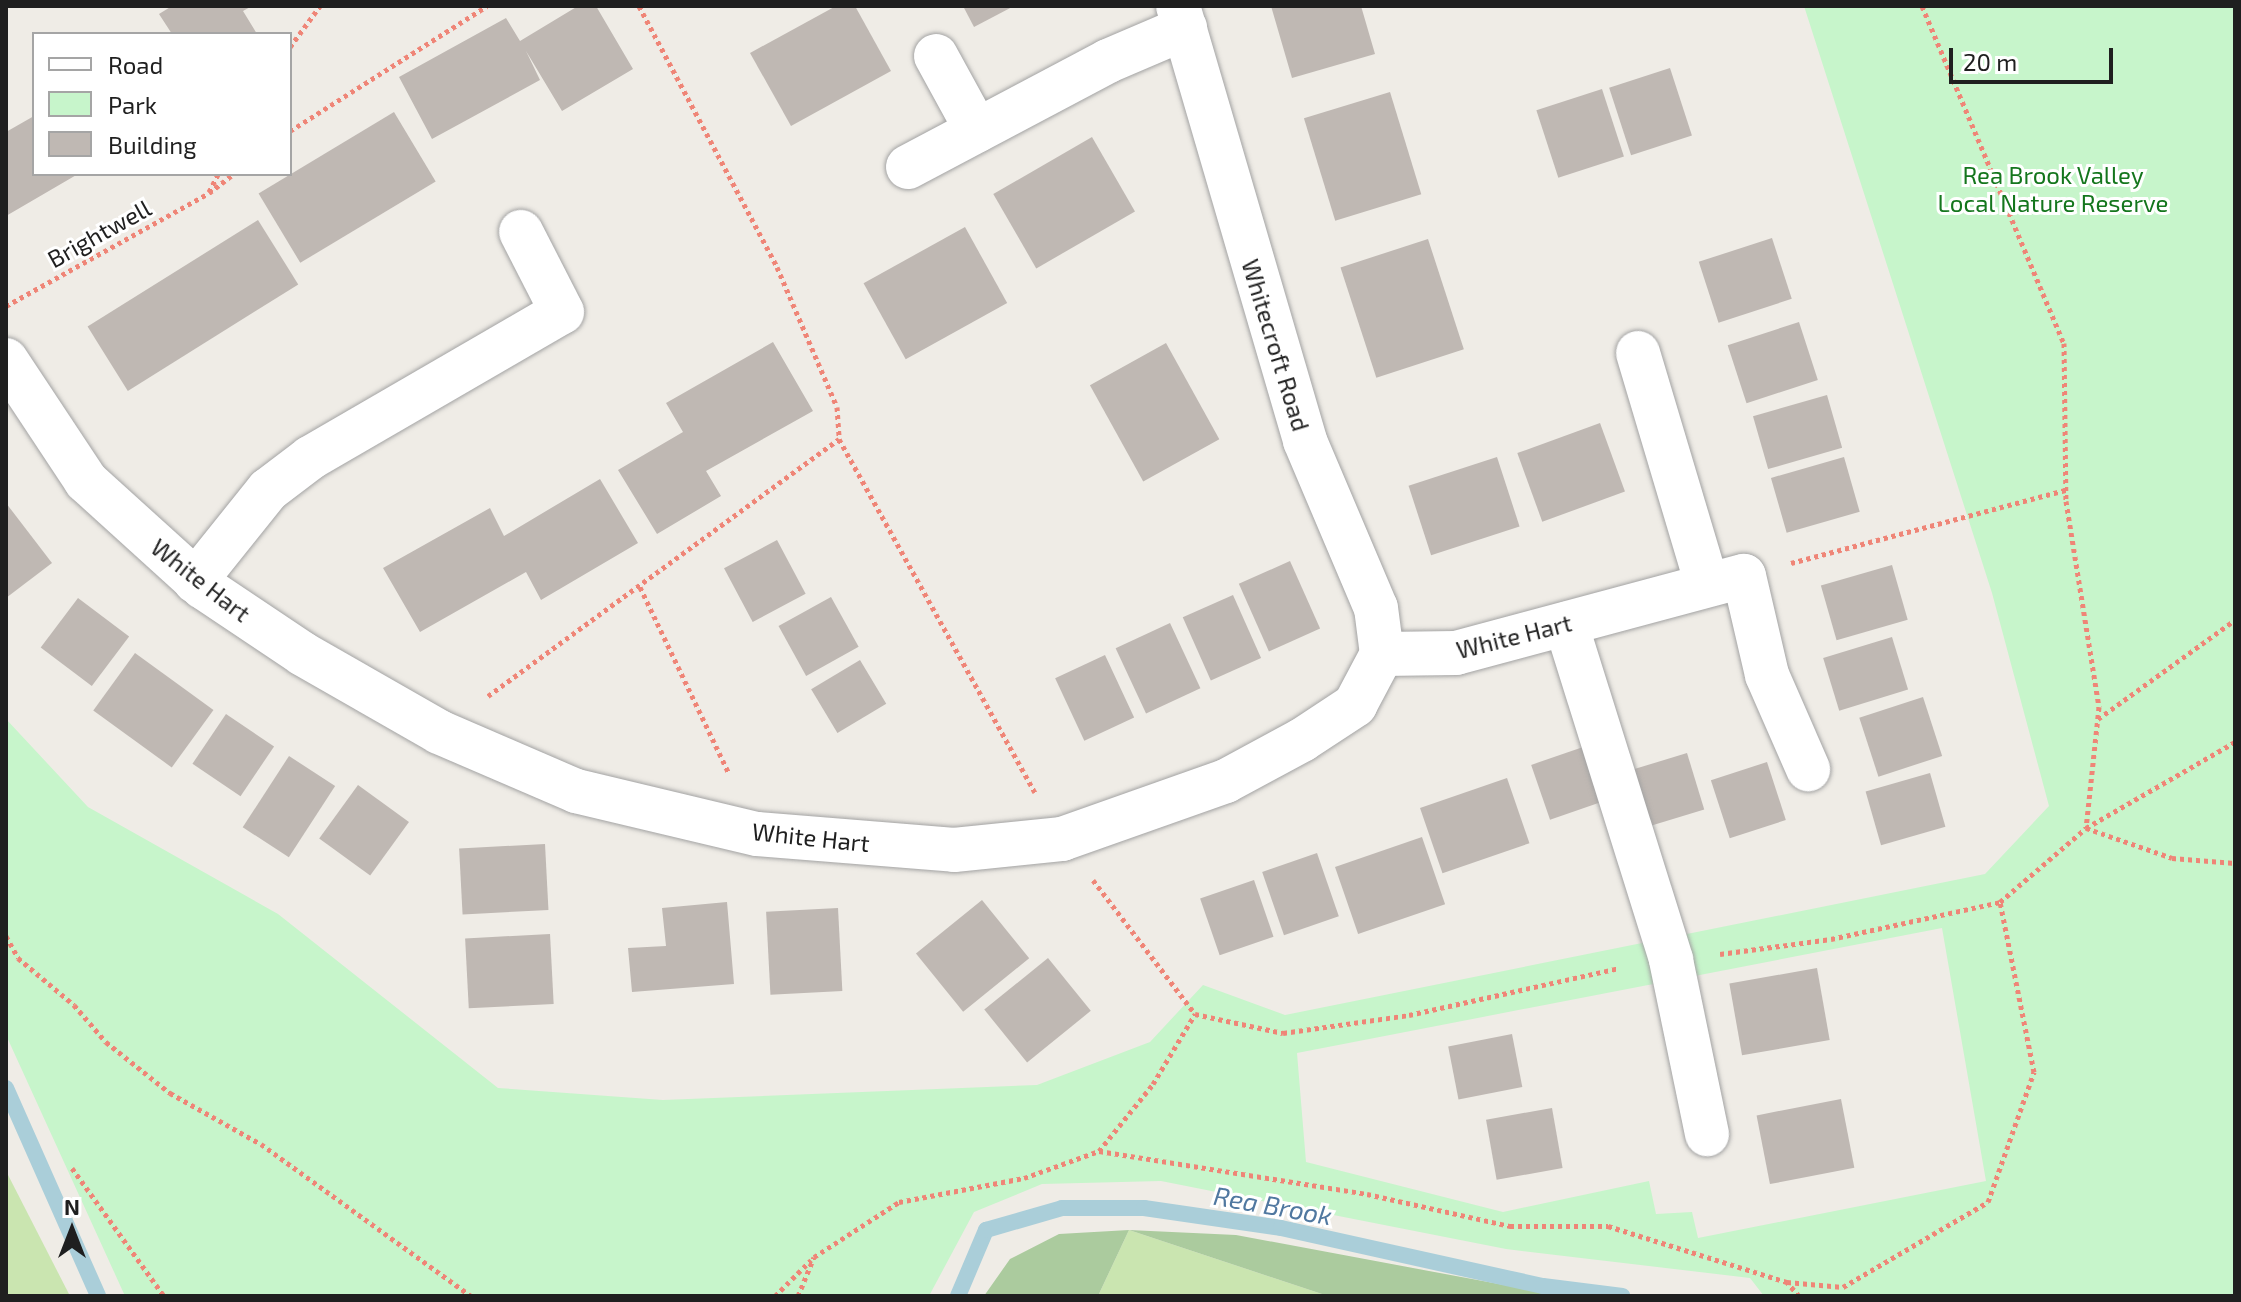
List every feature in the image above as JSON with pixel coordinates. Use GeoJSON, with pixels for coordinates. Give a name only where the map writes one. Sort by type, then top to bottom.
{"type":"FeatureCollection","features":[{"type":"Feature","properties":{"kind":"street","name":"Whitecroft Road"},"geometry":{"type":"LineString","coordinates":[[908,167],[1108,61],[1182,17],[1305,441],[1376,608],[1382,654]]}},
{"type":"Feature","properties":{"kind":"street"},"geometry":{"type":"LineString","coordinates":[[936,56],[977,131]]}},
{"type":"Feature","properties":{"kind":"street"},"geometry":{"type":"LineString","coordinates":[[195,581],[268,490],[310,458],[562,312],[521,232]]}},
{"type":"Feature","properties":{"kind":"street"},"geometry":{"type":"LineString","coordinates":[[1638,353],[1726,580],[1808,769]]}},
{"type":"Feature","properties":{"kind":"street","name":"White Hart"},"geometry":{"type":"LineString","coordinates":[[6,360],[86,481],[195,581],[303,654],[439,732],[576,791],[757,834],[954,850],[1062,839],[1226,781],[1302,740],[1355,705],[1382,654],[1456,653],[1726,580]]}},
{"type":"Feature","properties":{"kind":"street"},"geometry":{"type":"LineString","coordinates":[[1566,624],[1671,960],[1707,1134]]}},
{"type":"Feature","properties":{"kind":"path"},"geometry":{"type":"LineString","coordinates":[[292,44],[320,6]]}},
{"type":"Feature","properties":{"kind":"path"},"geometry":{"type":"LineString","coordinates":[[292,130],[487,6]]}},
{"type":"Feature","properties":{"kind":"path"},"geometry":{"type":"LineString","coordinates":[[639,6],[777,267],[837,407],[839,439],[1062,839]]}},
{"type":"Feature","properties":{"kind":"path"},"geometry":{"type":"LineString","coordinates":[[1922,6],[2064,343],[2066,490],[2098,719],[2086,828],[2172,858],[2235,863]]}},
{"type":"Feature","properties":{"kind":"path"},"geometry":{"type":"LineString","coordinates":[[209,193],[217,176]]}},
{"type":"Feature","properties":{"kind":"path","name":"Brightwell"},"geometry":{"type":"LineString","coordinates":[[6,306],[209,193],[230,176]]}},
{"type":"Feature","properties":{"kind":"path"},"geometry":{"type":"LineString","coordinates":[[439,732],[839,439]]}},
{"type":"Feature","properties":{"kind":"path"},"geometry":{"type":"LineString","coordinates":[[1726,580],[2066,490]]}},
{"type":"Feature","properties":{"kind":"path"},"geometry":{"type":"LineString","coordinates":[[640,587],[757,834]]}},
{"type":"Feature","properties":{"kind":"path"},"geometry":{"type":"LineString","coordinates":[[2098,719],[2235,620]]}},
{"type":"Feature","properties":{"kind":"path"},"geometry":{"type":"LineString","coordinates":[[775,1296],[814,1257],[899,1202],[1024,1178],[1099,1151],[1367,1194],[1510,1226],[1608,1226],[1787,1282],[1843,1287],[1988,1202],[2034,1072],[2000,902]]}},
{"type":"Feature","properties":{"kind":"path"},"geometry":{"type":"LineString","coordinates":[[6,936],[18,958],[74,1005],[106,1042],[170,1093],[261,1144],[471,1296]]}},
{"type":"Feature","properties":{"kind":"path"},"geometry":{"type":"LineString","coordinates":[[1099,1151],[1153,1084],[1195,1014]]}},
{"type":"Feature","properties":{"kind":"path"},"geometry":{"type":"LineString","coordinates":[[72,1168],[164,1296]]}},
{"type":"Feature","properties":{"kind":"path"},"geometry":{"type":"LineString","coordinates":[[798,1296],[814,1257]]}},
{"type":"Feature","properties":{"kind":"path"},"geometry":{"type":"LineString","coordinates":[[1787,1282],[1799,1296]]}},
{"type":"Feature","properties":{"kind":"green space","name":"Rea Brook Valley Local Nature Reserve"},"geometry":{"type":"Polygon","coordinates":[[[1804,6],[2235,6],[2235,1296],[1764,1296],[1750,1278],[1506,1249],[1161,1181],[1042,1184],[974,1212],[929,1296],[125,1296],[6,1035],[6,719],[88,807],[278,914],[498,1088],[663,1100],[1037,1085],[1150,1042],[1203,985],[1285,1015],[1985,874],[2049,806],[1992,593],[1804,6]],[[1942,928],[1297,1053],[1306,1162],[1503,1212],[1649,1181],[1656,1214],[1692,1212],[1698,1238],[1986,1181],[1942,928]]]}},
{"type":"Feature","properties":{"kind":"green space"},"geometry":{"type":"Polygon","coordinates":[[[6,1171],[70,1296],[6,1296],[6,1171]]]}},
{"type":"Feature","properties":{"kind":"green space"},"geometry":{"type":"Polygon","coordinates":[[[1129,1230],[1328,1296],[1098,1296],[1129,1230]]]}},
{"type":"Feature","properties":{"kind":"green space"},"geometry":{"type":"Polygon","coordinates":[[[1129,1230],[1236,1235],[1563,1296],[1328,1296],[1129,1230]]]}},
{"type":"Feature","properties":{"kind":"green space"},"geometry":{"type":"Polygon","coordinates":[[[1129,1230],[1098,1296],[984,1296],[1010,1259],[1059,1234],[1129,1230]]]}},
{"type":"Feature","properties":{"kind":"building"},"geometry":{"type":"Polygon","coordinates":[[[172,6],[252,6],[243,11],[256,32],[171,32],[159,14],[172,6]]]}},
{"type":"Feature","properties":{"kind":"building"},"geometry":{"type":"Polygon","coordinates":[[[578,6],[596,6],[633,69],[562,111],[526,51],[540,80],[432,139],[399,77],[506,18],[520,41],[578,6]]]}},
{"type":"Feature","properties":{"kind":"building"},"geometry":{"type":"Polygon","coordinates":[[[836,6],[855,6],[891,71],[791,126],[750,53],[836,6]]]}},
{"type":"Feature","properties":{"kind":"building"},"geometry":{"type":"Polygon","coordinates":[[[963,6],[1014,6],[974,27],[963,6]]]}},
{"type":"Feature","properties":{"kind":"building"},"geometry":{"type":"Polygon","coordinates":[[[1271,6],[1361,6],[1375,54],[1292,78],[1271,6]]]}},
{"type":"Feature","properties":{"kind":"building"},"geometry":{"type":"Polygon","coordinates":[[[1670,68],[1692,136],[1631,155],[1609,88],[1670,68]]]}},
{"type":"Feature","properties":{"kind":"building"},"geometry":{"type":"Polygon","coordinates":[[[1602,89],[1624,157],[1558,178],[1536,110],[1602,89]]]}},
{"type":"Feature","properties":{"kind":"building"},"geometry":{"type":"Polygon","coordinates":[[[1390,92],[1421,194],[1335,221],[1304,118],[1390,92]]]}},
{"type":"Feature","properties":{"kind":"building"},"geometry":{"type":"Polygon","coordinates":[[[394,112],[436,181],[300,263],[259,193],[394,112]]]}},
{"type":"Feature","properties":{"kind":"building"},"geometry":{"type":"Polygon","coordinates":[[[32,117],[32,176],[75,176],[6,216],[6,132],[32,117]]]}},
{"type":"Feature","properties":{"kind":"building"},"geometry":{"type":"Polygon","coordinates":[[[1092,137],[1135,211],[1036,268],[993,194],[1092,137]]]}},
{"type":"Feature","properties":{"kind":"building"},"geometry":{"type":"Polygon","coordinates":[[[258,220],[298,284],[128,391],[88,327],[258,220]]]}},
{"type":"Feature","properties":{"kind":"building"},"geometry":{"type":"Polygon","coordinates":[[[965,227],[1007,303],[906,359],[864,283],[965,227]]]}},
{"type":"Feature","properties":{"kind":"building"},"geometry":{"type":"Polygon","coordinates":[[[1772,238],[1792,299],[1719,323],[1699,262],[1772,238]]]}},
{"type":"Feature","properties":{"kind":"building"},"geometry":{"type":"Polygon","coordinates":[[[1428,239],[1464,349],[1376,378],[1341,267],[1428,239]]]}},
{"type":"Feature","properties":{"kind":"building"},"geometry":{"type":"Polygon","coordinates":[[[1799,322],[1818,380],[1747,403],[1728,345],[1799,322]]]}},
{"type":"Feature","properties":{"kind":"building"},"geometry":{"type":"Polygon","coordinates":[[[773,342],[813,411],[706,471],[721,496],[657,534],[618,470],[683,432],[666,403],[773,342]]]}},
{"type":"Feature","properties":{"kind":"building"},"geometry":{"type":"Polygon","coordinates":[[[1166,343],[1219,439],[1143,481],[1090,385],[1166,343]]]}},
{"type":"Feature","properties":{"kind":"building"},"geometry":{"type":"Polygon","coordinates":[[[1827,395],[1842,448],[1768,469],[1753,416],[1827,395]]]}},
{"type":"Feature","properties":{"kind":"building"},"geometry":{"type":"Polygon","coordinates":[[[1600,423],[1625,492],[1542,522],[1517,453],[1600,423]]]}},
{"type":"Feature","properties":{"kind":"building"},"geometry":{"type":"Polygon","coordinates":[[[1497,457],[1520,526],[1431,555],[1409,486],[1497,457]]]}},
{"type":"Feature","properties":{"kind":"building"},"geometry":{"type":"Polygon","coordinates":[[[1844,457],[1860,512],[1787,533],[1771,478],[1844,457]]]}},
{"type":"Feature","properties":{"kind":"building"},"geometry":{"type":"Polygon","coordinates":[[[600,479],[638,543],[541,600],[526,572],[420,632],[383,568],[490,508],[504,536],[600,479]]]}},
{"type":"Feature","properties":{"kind":"building"},"geometry":{"type":"Polygon","coordinates":[[[6,503],[52,563],[6,598],[6,503]]]}},
{"type":"Feature","properties":{"kind":"building"},"geometry":{"type":"Polygon","coordinates":[[[777,540],[806,594],[753,622],[724,568],[777,540]]]}},
{"type":"Feature","properties":{"kind":"building"},"geometry":{"type":"Polygon","coordinates":[[[1290,561],[1320,629],[1269,651],[1239,584],[1290,561]]]}},
{"type":"Feature","properties":{"kind":"building"},"geometry":{"type":"Polygon","coordinates":[[[1892,565],[1908,620],[1837,640],[1821,585],[1892,565]]]}},
{"type":"Feature","properties":{"kind":"building"},"geometry":{"type":"Polygon","coordinates":[[[1233,595],[1261,658],[1211,680],[1183,617],[1233,595]]]}},
{"type":"Feature","properties":{"kind":"building"},"geometry":{"type":"Polygon","coordinates":[[[831,597],[859,647],[806,676],[779,626],[831,597]]]}},
{"type":"Feature","properties":{"kind":"building"},"geometry":{"type":"Polygon","coordinates":[[[78,598],[129,637],[92,686],[41,648],[78,598]]]}},
{"type":"Feature","properties":{"kind":"building"},"geometry":{"type":"Polygon","coordinates":[[[1170,623],[1200,688],[1146,714],[1116,648],[1170,623]]]}},
{"type":"Feature","properties":{"kind":"building"},"geometry":{"type":"Polygon","coordinates":[[[1892,637],[1908,690],[1839,711],[1823,658],[1892,637]]]}},
{"type":"Feature","properties":{"kind":"building"},"geometry":{"type":"Polygon","coordinates":[[[135,653],[213,710],[172,767],[93,710],[135,653]]]}},
{"type":"Feature","properties":{"kind":"building"},"geometry":{"type":"Polygon","coordinates":[[[1105,655],[1134,718],[1084,741],[1055,678],[1105,655]]]}},
{"type":"Feature","properties":{"kind":"building"},"geometry":{"type":"Polygon","coordinates":[[[860,660],[886,704],[837,733],[811,689],[860,660]]]}},
{"type":"Feature","properties":{"kind":"building"},"geometry":{"type":"Polygon","coordinates":[[[1923,697],[1942,756],[1878,777],[1859,718],[1923,697]]]}},
{"type":"Feature","properties":{"kind":"building"},"geometry":{"type":"Polygon","coordinates":[[[226,714],[274,746],[241,796],[192,764],[226,714]]]}},
{"type":"Feature","properties":{"kind":"building"},"geometry":{"type":"Polygon","coordinates":[[[1586,746],[1605,801],[1550,820],[1531,765],[1586,746]]]}},
{"type":"Feature","properties":{"kind":"building"},"geometry":{"type":"Polygon","coordinates":[[[1687,753],[1704,809],[1646,827],[1629,771],[1687,753]]]}},
{"type":"Feature","properties":{"kind":"building"},"geometry":{"type":"Polygon","coordinates":[[[289,756],[335,786],[289,857],[243,827],[289,756]]]}},
{"type":"Feature","properties":{"kind":"building"},"geometry":{"type":"Polygon","coordinates":[[[1767,762],[1786,820],[1730,838],[1711,780],[1767,762]]]}},
{"type":"Feature","properties":{"kind":"building"},"geometry":{"type":"Polygon","coordinates":[[[1930,773],[1945,827],[1881,845],[1866,791],[1930,773]]]}},
{"type":"Feature","properties":{"kind":"building"},"geometry":{"type":"Polygon","coordinates":[[[1507,778],[1529,843],[1442,873],[1420,808],[1507,778]]]}},
{"type":"Feature","properties":{"kind":"building"},"geometry":{"type":"Polygon","coordinates":[[[358,785],[409,822],[370,875],[319,838],[358,785]]]}},
{"type":"Feature","properties":{"kind":"building"},"geometry":{"type":"Polygon","coordinates":[[[1422,837],[1445,904],[1358,934],[1335,867],[1422,837]]]}},
{"type":"Feature","properties":{"kind":"building"},"geometry":{"type":"Polygon","coordinates":[[[545,844],[548,910],[463,914],[459,849],[545,844]]]}},
{"type":"Feature","properties":{"kind":"building"},"geometry":{"type":"Polygon","coordinates":[[[1317,853],[1339,916],[1284,935],[1262,872],[1317,853]]]}},
{"type":"Feature","properties":{"kind":"building"},"geometry":{"type":"Polygon","coordinates":[[[1254,880],[1274,937],[1220,955],[1200,899],[1254,880]]]}},
{"type":"Feature","properties":{"kind":"building"},"geometry":{"type":"Polygon","coordinates":[[[982,900],[1029,958],[963,1012],[916,953],[982,900]]]}},
{"type":"Feature","properties":{"kind":"building"},"geometry":{"type":"Polygon","coordinates":[[[727,902],[734,984],[632,992],[628,948],[666,946],[662,908],[727,902]]]}},
{"type":"Feature","properties":{"kind":"building"},"geometry":{"type":"Polygon","coordinates":[[[838,908],[842,991],[770,995],[766,912],[838,908]]]}},
{"type":"Feature","properties":{"kind":"building"},"geometry":{"type":"Polygon","coordinates":[[[550,934],[554,1004],[469,1008],[465,938],[550,934]]]}},
{"type":"Feature","properties":{"kind":"building"},"geometry":{"type":"Polygon","coordinates":[[[1048,958],[1091,1011],[1027,1062],[984,1010],[1048,958]]]}},
{"type":"Feature","properties":{"kind":"building"},"geometry":{"type":"Polygon","coordinates":[[[1817,968],[1830,1040],[1742,1055],[1729,983],[1817,968]]]}},
{"type":"Feature","properties":{"kind":"building"},"geometry":{"type":"Polygon","coordinates":[[[1512,1034],[1522,1087],[1458,1099],[1448,1046],[1512,1034]]]}},
{"type":"Feature","properties":{"kind":"building"},"geometry":{"type":"Polygon","coordinates":[[[1841,1099],[1854,1168],[1770,1184],[1757,1115],[1841,1099]]]}},
{"type":"Feature","properties":{"kind":"building"},"geometry":{"type":"Polygon","coordinates":[[[1552,1108],[1563,1168],[1497,1180],[1486,1120],[1552,1108]]]}},
{"type":"Feature","properties":{"kind":"waterway","name":"Rea Brook"},"geometry":{"type":"LineString","coordinates":[[6,1088],[98,1296]]}},
{"type":"Feature","properties":{"kind":"waterway","name":"Rea Brook"},"geometry":{"type":"LineString","coordinates":[[958,1296],[986,1230],[1062,1208],[1144,1208],[1281,1228],[1543,1286],[1622,1296]]}}]}
